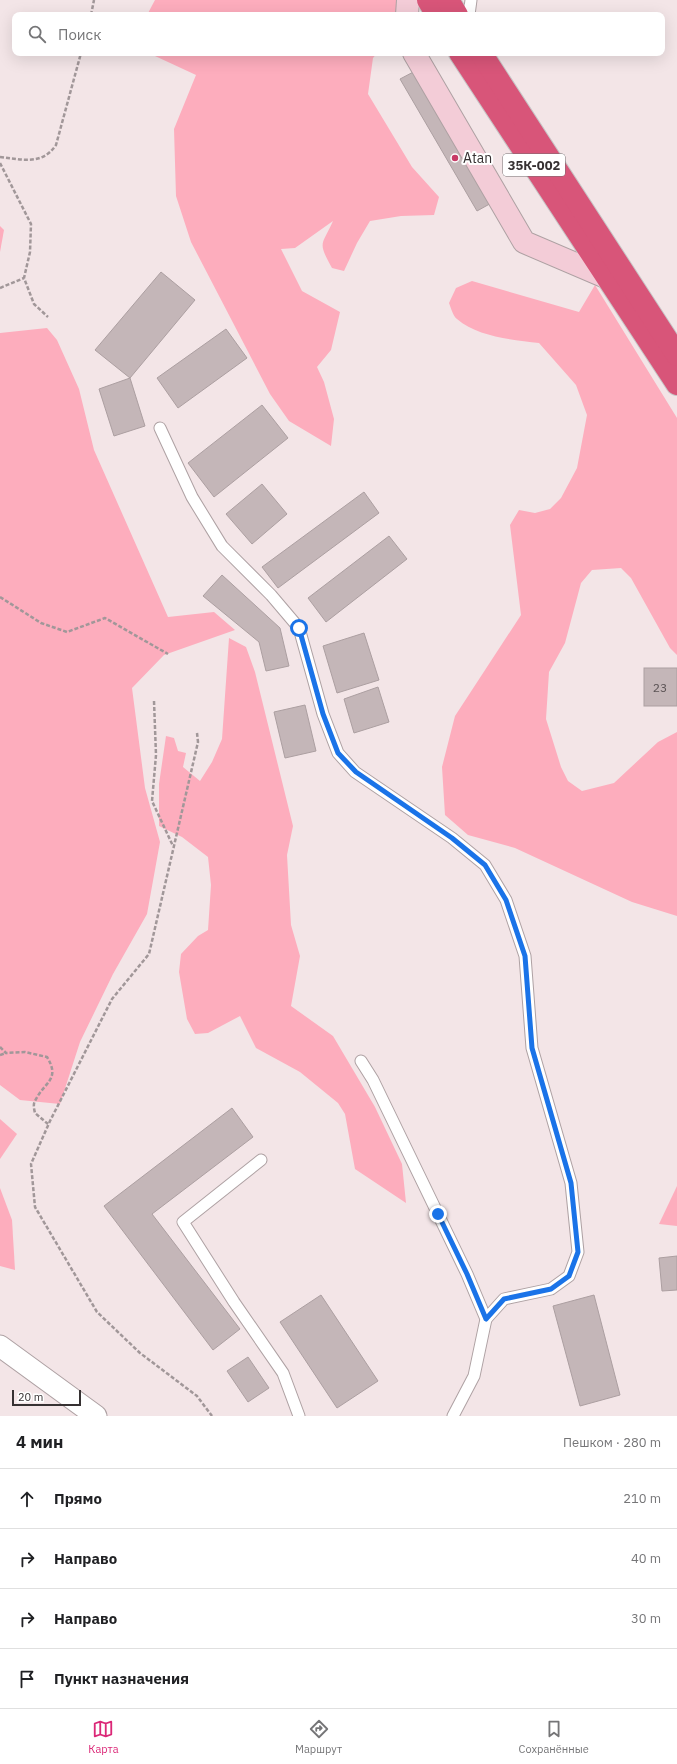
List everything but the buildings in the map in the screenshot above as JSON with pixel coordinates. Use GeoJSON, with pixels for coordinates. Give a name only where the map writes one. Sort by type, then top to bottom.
{"type":"FeatureCollection","features":[{"type":"Feature","properties":{"kind":"highway"},"geometry":{"type":"LineString","coordinates":[[428,0],[435,12]]}},
{"type":"Feature","properties":{"kind":"highway"},"geometry":{"type":"LineString","coordinates":[[448,0],[455,12]]}},
{"type":"Feature","properties":{"kind":"highway","name":"35К-002"},"geometry":{"type":"LineString","coordinates":[[462,56],[608,278]]}},
{"type":"Feature","properties":{"kind":"highway"},"geometry":{"type":"LineString","coordinates":[[483,56],[677,355]]}},
{"type":"Feature","properties":{"kind":"highway"},"geometry":{"type":"LineString","coordinates":[[608,278],[677,384]]}},
{"type":"Feature","properties":{"kind":"street"},"geometry":{"type":"LineString","coordinates":[[407,12],[408,0]]}},
{"type":"Feature","properties":{"kind":"street"},"geometry":{"type":"LineString","coordinates":[[416,56],[524,242],[608,278]]}},
{"type":"Feature","properties":{"kind":"street"},"geometry":{"type":"LineString","coordinates":[[0,1346],[96,1416]]}},
{"type":"Feature","properties":{"kind":"lane"},"geometry":{"type":"LineString","coordinates":[[470,12],[471,0]]}},
{"type":"Feature","properties":{"kind":"lane"},"geometry":{"type":"LineString","coordinates":[[160,428],[192,497],[222,546],[271,595],[299,628],[323,714],[338,753],[356,772],[452,838],[485,865],[506,900],[525,956],[532,1048],[571,1183],[578,1252],[569,1276],[551,1289],[504,1299],[486,1319],[474,1376],[453,1416]]}},
{"type":"Feature","properties":{"kind":"lane"},"geometry":{"type":"LineString","coordinates":[[361,1061],[373,1080],[438,1214],[467,1274],[486,1319]]}},
{"type":"Feature","properties":{"kind":"lane"},"geometry":{"type":"LineString","coordinates":[[260,1160],[183,1222],[234,1302],[282,1373],[299,1416]]}},
{"type":"Feature","properties":{"kind":"path"},"geometry":{"type":"LineString","coordinates":[[92,12],[94,0]]}},
{"type":"Feature","properties":{"kind":"path"},"geometry":{"type":"LineString","coordinates":[[0,157],[29,161],[50,154],[56,145],[80,56]]}},
{"type":"Feature","properties":{"kind":"path"},"geometry":{"type":"LineString","coordinates":[[0,163],[31,224],[30,252],[24,278],[34,304],[48,317]]}},
{"type":"Feature","properties":{"kind":"path"},"geometry":{"type":"LineString","coordinates":[[0,288],[24,278]]}},
{"type":"Feature","properties":{"kind":"path"},"geometry":{"type":"LineString","coordinates":[[0,597],[41,623],[67,632],[105,618],[168,654]]}},
{"type":"Feature","properties":{"kind":"path"},"geometry":{"type":"LineString","coordinates":[[154,701],[156,755],[152,801],[173,847]]}},
{"type":"Feature","properties":{"kind":"path"},"geometry":{"type":"LineString","coordinates":[[197,733],[198,742],[148,954],[112,999],[48,1124],[31,1164],[35,1207],[97,1312],[140,1353],[197,1396],[212,1416]]}},
{"type":"Feature","properties":{"kind":"path"},"geometry":{"type":"LineString","coordinates":[[0,1047],[6,1053]]}},
{"type":"Feature","properties":{"kind":"path"},"geometry":{"type":"LineString","coordinates":[[0,1055],[6,1053],[25,1052],[47,1057],[53,1067],[52,1078],[34,1102],[35,1113],[48,1124]]}},
{"type":"Feature","properties":{"kind":"shaded area"},"geometry":{"type":"Polygon","coordinates":[[[155,0],[399,0],[397,12],[149,12],[155,0]]]}},
{"type":"Feature","properties":{"kind":"shaded area"},"geometry":{"type":"Polygon","coordinates":[[[155,56],[375,56],[373,58],[368,94],[412,167],[439,197],[434,215],[401,216],[370,221],[357,243],[344,271],[332,268],[324,253],[324,240],[333,221],[295,248],[281,249],[302,291],[340,312],[331,350],[317,367],[324,382],[334,419],[331,446],[289,421],[270,394],[191,242],[176,196],[174,129],[196,75],[155,56]]]}},
{"type":"Feature","properties":{"kind":"shaded area"},"geometry":{"type":"Polygon","coordinates":[[[0,226],[4,230],[0,252],[0,226]]]}},
{"type":"Feature","properties":{"kind":"shaded area"},"geometry":{"type":"Polygon","coordinates":[[[472,281],[579,312],[595,285],[677,418],[677,655],[670,648],[631,578],[621,568],[592,570],[581,583],[565,643],[549,672],[546,719],[561,767],[568,781],[582,791],[614,783],[658,742],[677,732],[677,916],[632,902],[515,848],[468,835],[445,815],[442,767],[455,716],[521,615],[510,525],[519,510],[535,513],[550,509],[561,498],[577,468],[587,415],[576,385],[539,343],[507,339],[485,334],[465,325],[456,318],[449,303],[456,288],[472,281]]]}},
{"type":"Feature","properties":{"kind":"shaded area"},"geometry":{"type":"Polygon","coordinates":[[[47,328],[57,340],[79,389],[94,450],[168,617],[214,612],[235,630],[164,655],[132,688],[145,788],[160,842],[147,914],[113,974],[80,1042],[60,1104],[20,1100],[0,1085],[0,333],[47,328]]]}},
{"type":"Feature","properties":{"kind":"shaded area"},"geometry":{"type":"Polygon","coordinates":[[[229,638],[246,647],[255,672],[293,826],[287,855],[291,925],[300,956],[291,1006],[333,1036],[375,1107],[402,1164],[406,1203],[355,1169],[345,1114],[338,1103],[300,1072],[256,1048],[240,1016],[208,1033],[195,1034],[187,1019],[179,972],[181,954],[198,936],[208,930],[211,885],[208,857],[182,837],[159,826],[159,784],[166,736],[174,738],[178,751],[186,753],[183,767],[200,781],[212,762],[222,739],[229,638]]]}},
{"type":"Feature","properties":{"kind":"shaded area"},"geometry":{"type":"Polygon","coordinates":[[[0,1119],[17,1134],[0,1159],[0,1119]]]}},
{"type":"Feature","properties":{"kind":"shaded area"},"geometry":{"type":"Polygon","coordinates":[[[677,1186],[677,1226],[659,1224],[677,1186]]]}},
{"type":"Feature","properties":{"kind":"shaded area"},"geometry":{"type":"Polygon","coordinates":[[[0,1188],[12,1220],[15,1270],[0,1266],[0,1188]]]}},
{"type":"Feature","properties":{"kind":"place","name":"Atan"},"geometry":{"type":"Point","coordinates":[455,158]}},
{"type":"Feature","properties":{"kind":"route"},"geometry":{"type":"LineString","coordinates":[[299,628],[323,714],[338,753],[356,772],[452,838],[485,865],[506,900],[525,956],[532,1048],[571,1183],[578,1252],[569,1276],[551,1289],[504,1299],[486,1319],[467,1274],[438,1214]]}}]}
